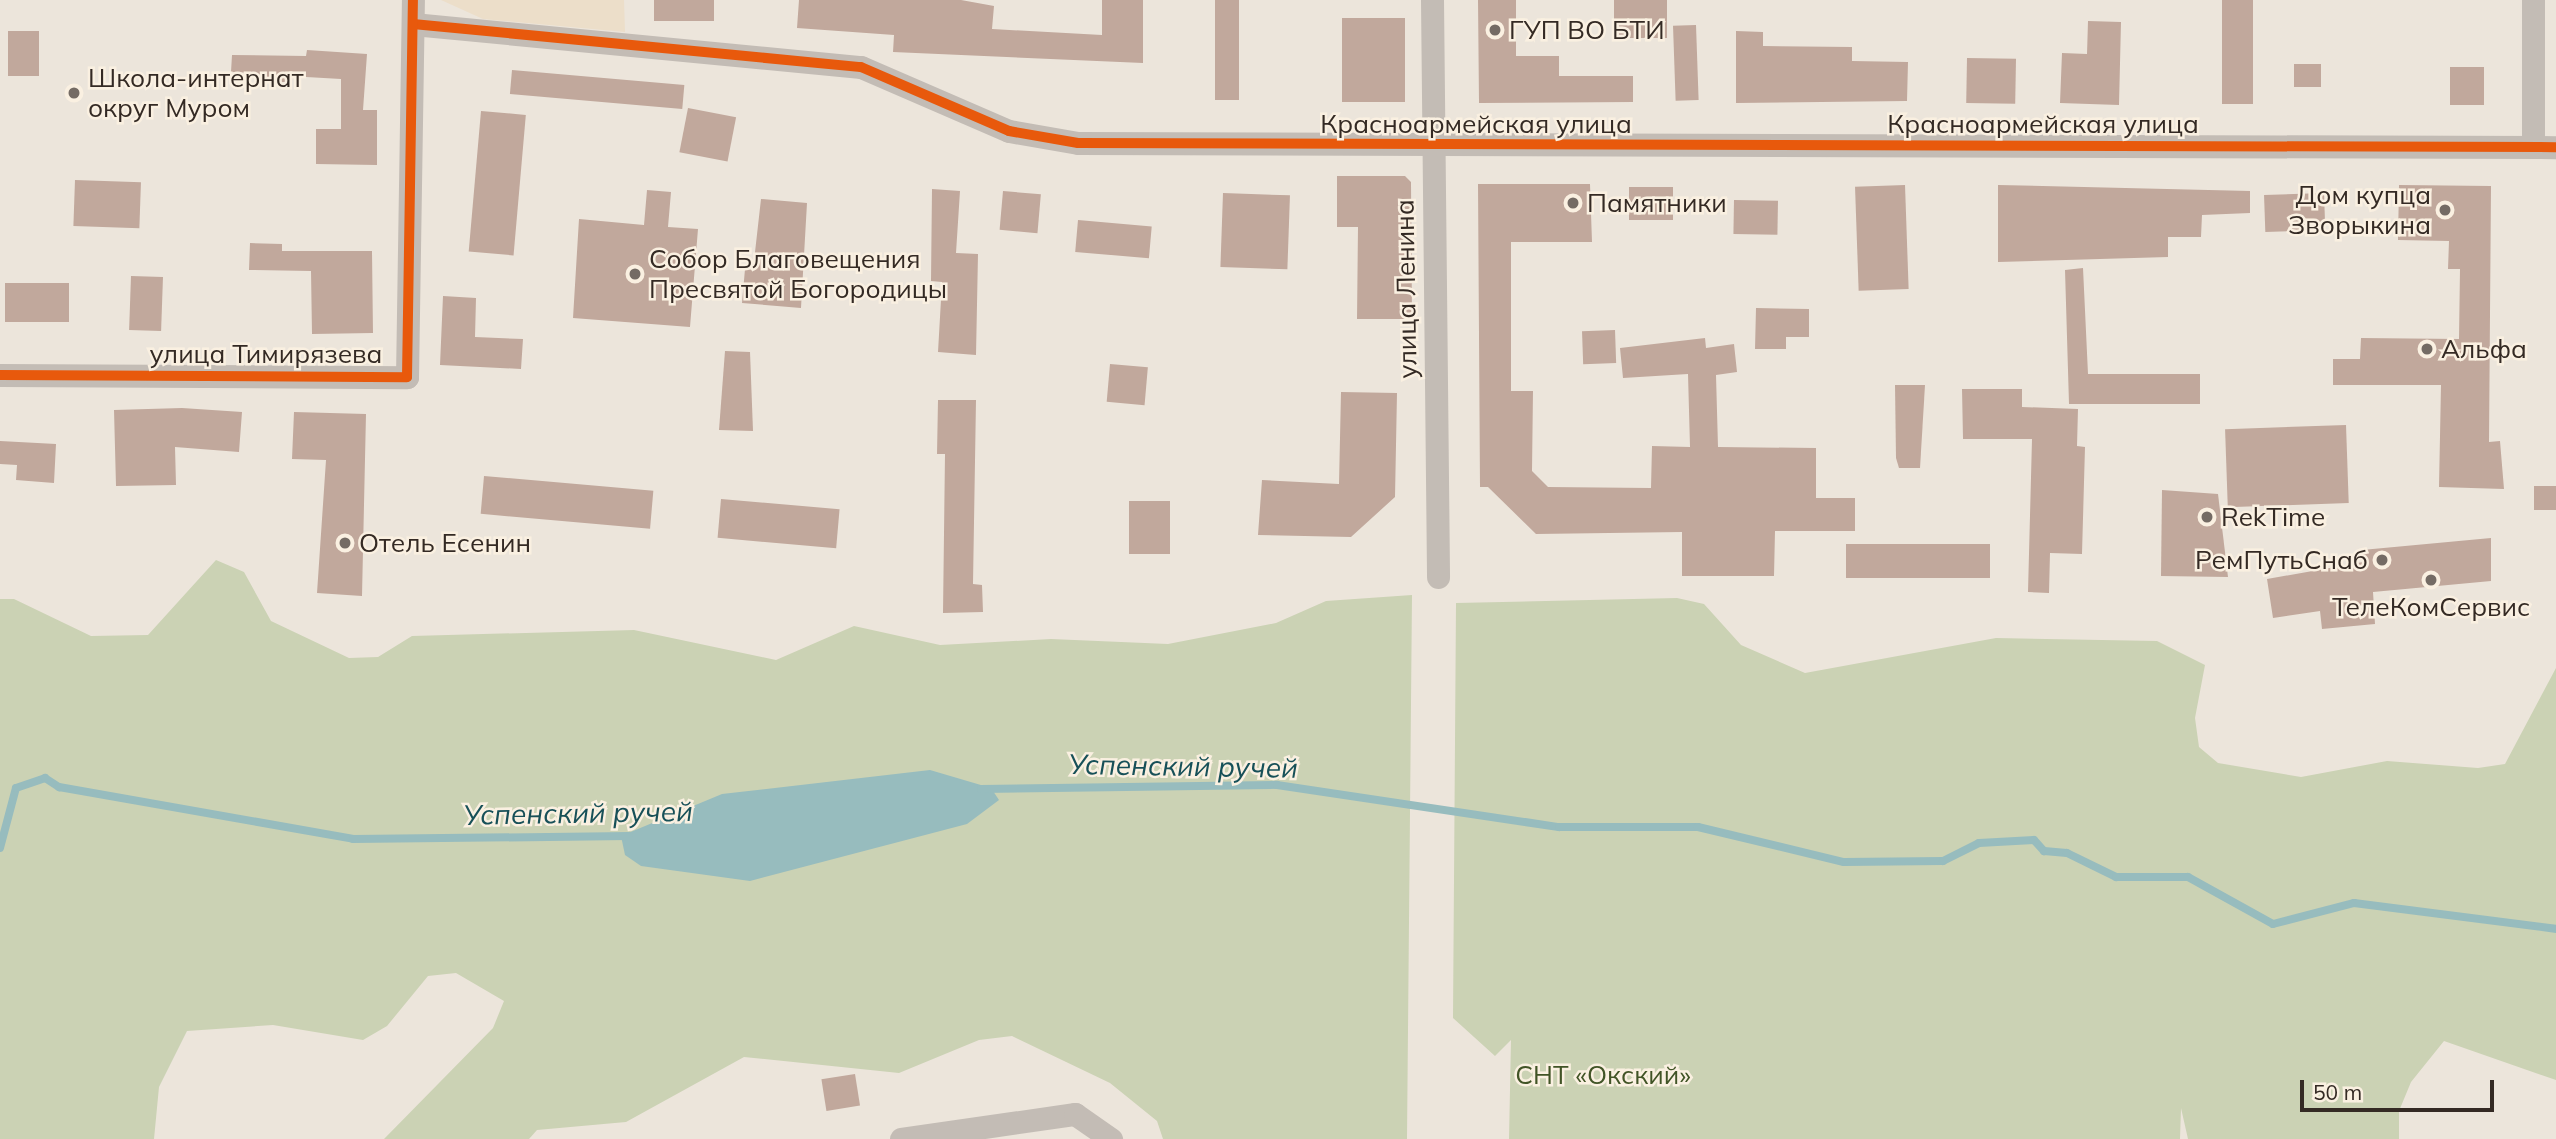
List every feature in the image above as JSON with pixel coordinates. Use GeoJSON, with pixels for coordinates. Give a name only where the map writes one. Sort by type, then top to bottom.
{"type":"FeatureCollection","features":[{"type":"Feature","properties":{"kind":"street","name":"улица Тимирязева"},"geometry":{"type":"LineString","coordinates":[[0,375],[407,377],[413,0]]}},
{"type":"Feature","properties":{"kind":"street","name":"улица Ленина"},"geometry":{"type":"LineString","coordinates":[[1432,0],[1438,577]]}},
{"type":"Feature","properties":{"kind":"street"},"geometry":{"type":"LineString","coordinates":[[2533,0],[2533,147]]}},
{"type":"Feature","properties":{"kind":"street","name":"Красноармейская улица"},"geometry":{"type":"LineString","coordinates":[[413,24],[861,67],[1009,131],[1078,143],[1433,148],[2556,147]]}},
{"type":"Feature","properties":{"kind":"street"},"geometry":{"type":"LineString","coordinates":[[901,1139],[1075,1114],[1111,1139]]}},
{"type":"Feature","properties":{"kind":"green space"},"geometry":{"type":"Polygon","coordinates":[[[216,560],[244,572],[271,621],[349,658],[378,657],[412,636],[634,630],[776,660],[854,626],[940,645],[1051,639],[1168,644],[1276,623],[1326,601],[1412,595],[1407,1139],[1163,1139],[1157,1121],[1110,1083],[1012,1036],[979,1040],[899,1073],[744,1057],[626,1122],[537,1130],[529,1139],[384,1139],[493,1028],[504,1001],[456,973],[428,976],[387,1026],[363,1040],[273,1025],[187,1031],[159,1087],[154,1139],[0,1139],[0,599],[14,599],[91,636],[148,635],[216,560]]]}},
{"type":"Feature","properties":{"kind":"green space","name":"СНТ «Окский»"},"geometry":{"type":"Polygon","coordinates":[[[1677,598],[1704,604],[1741,645],[1805,673],[1996,638],[2157,641],[2205,665],[2195,718],[2199,747],[2218,763],[2301,777],[2387,761],[2478,768],[2505,764],[2556,668],[2556,1080],[2444,1041],[2411,1082],[2399,1111],[2399,1139],[2188,1139],[2181,1108],[2180,1139],[1509,1139],[1511,1040],[1495,1056],[1453,1018],[1456,603],[1677,598]]]}},
{"type":"Feature","properties":{"kind":"shaded area"},"geometry":{"type":"Polygon","coordinates":[[[441,0],[624,0],[625,32],[483,19],[441,0]]]}},
{"type":"Feature","properties":{"kind":"water"},"geometry":{"type":"Polygon","coordinates":[[[930,770],[991,788],[999,800],[967,824],[750,881],[641,866],[625,855],[621,836],[722,794],[930,770]]]}},
{"type":"Feature","properties":{"kind":"building"},"geometry":{"type":"Polygon","coordinates":[[[654,0],[714,0],[714,21],[654,21],[654,0]]]}},
{"type":"Feature","properties":{"kind":"building"},"geometry":{"type":"Polygon","coordinates":[[[799,0],[961,0],[994,6],[992,29],[1102,35],[1102,0],[1143,0],[1143,63],[893,52],[894,35],[797,28],[799,0]]]}},
{"type":"Feature","properties":{"kind":"building"},"geometry":{"type":"Polygon","coordinates":[[[1215,0],[1239,0],[1239,100],[1215,100],[1215,0]]]}},
{"type":"Feature","properties":{"kind":"building"},"geometry":{"type":"Polygon","coordinates":[[[1478,0],[1516,0],[1516,56],[1559,56],[1559,76],[1633,76],[1633,102],[1479,103],[1478,0]]]}},
{"type":"Feature","properties":{"kind":"building"},"geometry":{"type":"Polygon","coordinates":[[[1614,0],[1667,0],[1667,38],[1614,38],[1614,0]]]}},
{"type":"Feature","properties":{"kind":"building"},"geometry":{"type":"Polygon","coordinates":[[[2222,0],[2253,0],[2253,104],[2222,104],[2222,0]]]}},
{"type":"Feature","properties":{"kind":"building"},"geometry":{"type":"Polygon","coordinates":[[[1342,18],[1405,18],[1405,102],[1342,102],[1342,18]]]}},
{"type":"Feature","properties":{"kind":"building"},"geometry":{"type":"Polygon","coordinates":[[[2088,21],[2121,22],[2119,105],[2060,103],[2062,53],[2087,54],[2088,21]]]}},
{"type":"Feature","properties":{"kind":"building"},"geometry":{"type":"Polygon","coordinates":[[[1696,25],[1699,100],[1676,101],[1673,26],[1696,25]]]}},
{"type":"Feature","properties":{"kind":"building"},"geometry":{"type":"Polygon","coordinates":[[[8,31],[39,31],[39,76],[8,76],[8,31]]]}},
{"type":"Feature","properties":{"kind":"building"},"geometry":{"type":"Polygon","coordinates":[[[1736,31],[1763,32],[1763,46],[1852,47],[1852,61],[1908,62],[1907,101],[1736,103],[1736,31]]]}},
{"type":"Feature","properties":{"kind":"building"},"geometry":{"type":"Polygon","coordinates":[[[307,50],[367,54],[363,110],[377,110],[377,165],[316,164],[316,129],[341,129],[341,79],[289,76],[288,82],[257,82],[257,73],[231,72],[232,55],[306,56],[307,50]]]}},
{"type":"Feature","properties":{"kind":"building"},"geometry":{"type":"Polygon","coordinates":[[[1967,58],[2016,59],[2015,104],[1966,103],[1967,58]]]}},
{"type":"Feature","properties":{"kind":"building"},"geometry":{"type":"Polygon","coordinates":[[[2294,64],[2321,64],[2321,87],[2294,87],[2294,64]]]}},
{"type":"Feature","properties":{"kind":"building"},"geometry":{"type":"Polygon","coordinates":[[[2450,67],[2484,67],[2484,105],[2450,105],[2450,67]]]}},
{"type":"Feature","properties":{"kind":"building"},"geometry":{"type":"Polygon","coordinates":[[[512,70],[684,85],[682,109],[510,94],[512,70]]]}},
{"type":"Feature","properties":{"kind":"building"},"geometry":{"type":"Polygon","coordinates":[[[688,108],[736,117],[728,162],[679,152],[688,108]]]}},
{"type":"Feature","properties":{"kind":"building"},"geometry":{"type":"Polygon","coordinates":[[[481,111],[526,115],[514,255],[469,251],[481,111]]]}},
{"type":"Feature","properties":{"kind":"building"},"geometry":{"type":"Polygon","coordinates":[[[1337,176],[1405,176],[1411,182],[1412,319],[1357,319],[1358,227],[1337,227],[1337,176]]]}},
{"type":"Feature","properties":{"kind":"building"},"geometry":{"type":"Polygon","coordinates":[[[75,180],[141,182],[139,228],[73,226],[75,180]]]}},
{"type":"Feature","properties":{"kind":"building"},"geometry":{"type":"Polygon","coordinates":[[[1478,184],[1590,184],[1592,242],[1511,242],[1511,391],[1533,391],[1532,471],[1548,487],[1651,488],[1652,446],[1690,447],[1688,374],[1623,378],[1620,348],[1705,338],[1706,348],[1734,344],[1737,372],[1716,375],[1718,447],[1816,448],[1816,498],[1855,498],[1855,531],[1775,531],[1774,576],[1682,576],[1682,532],[1536,534],[1488,487],[1480,487],[1478,184]]]}},
{"type":"Feature","properties":{"kind":"building"},"geometry":{"type":"Polygon","coordinates":[[[1905,185],[1909,289],[1859,291],[1855,187],[1905,185]]]}},
{"type":"Feature","properties":{"kind":"building"},"geometry":{"type":"Polygon","coordinates":[[[1998,185],[2250,191],[2250,213],[2202,215],[2201,237],[2168,237],[2168,257],[1998,262],[1998,185]]]}},
{"type":"Feature","properties":{"kind":"building"},"geometry":{"type":"Polygon","coordinates":[[[2399,185],[2491,186],[2489,442],[2500,441],[2504,489],[2439,487],[2441,385],[2333,385],[2333,359],[2360,359],[2361,338],[2459,339],[2460,269],[2448,269],[2449,241],[2398,240],[2399,185]]]}},
{"type":"Feature","properties":{"kind":"building"},"geometry":{"type":"Polygon","coordinates":[[[1629,187],[1673,187],[1673,220],[1629,220],[1629,187]]]}},
{"type":"Feature","properties":{"kind":"building"},"geometry":{"type":"Polygon","coordinates":[[[932,189],[960,191],[956,253],[978,254],[976,355],[938,352],[942,282],[931,281],[932,189]]]}},
{"type":"Feature","properties":{"kind":"building","name":"Собор Благовещения Пресвятой Богородицы"},"geometry":{"type":"Polygon","coordinates":[[[647,190],[671,192],[668,227],[698,229],[690,327],[573,318],[579,219],[644,225],[647,190]]]}},
{"type":"Feature","properties":{"kind":"building"},"geometry":{"type":"Polygon","coordinates":[[[1003,191],[1041,194],[1037,233],[1000,230],[1003,191]]]}},
{"type":"Feature","properties":{"kind":"building"},"geometry":{"type":"Polygon","coordinates":[[[1223,193],[1290,195],[1287,269],[1220,267],[1223,193]]]}},
{"type":"Feature","properties":{"kind":"building"},"geometry":{"type":"Polygon","coordinates":[[[2324,193],[2325,230],[2265,232],[2264,195],[2324,193]]]}},
{"type":"Feature","properties":{"kind":"building"},"geometry":{"type":"Polygon","coordinates":[[[761,199],[807,203],[801,308],[742,303],[745,269],[753,270],[761,199]]]}},
{"type":"Feature","properties":{"kind":"building"},"geometry":{"type":"Polygon","coordinates":[[[1734,200],[1778,201],[1777,235],[1733,234],[1734,200]]]}},
{"type":"Feature","properties":{"kind":"building"},"geometry":{"type":"Polygon","coordinates":[[[1078,220],[1152,226],[1149,258],[1075,252],[1078,220]]]}},
{"type":"Feature","properties":{"kind":"building"},"geometry":{"type":"Polygon","coordinates":[[[250,243],[282,244],[282,251],[372,251],[373,333],[312,334],[311,271],[249,270],[250,243]]]}},
{"type":"Feature","properties":{"kind":"building"},"geometry":{"type":"Polygon","coordinates":[[[2083,268],[2088,374],[2200,374],[2200,404],[2069,404],[2065,270],[2083,268]]]}},
{"type":"Feature","properties":{"kind":"building"},"geometry":{"type":"Polygon","coordinates":[[[131,276],[163,277],[161,331],[129,330],[131,276]]]}},
{"type":"Feature","properties":{"kind":"building"},"geometry":{"type":"Polygon","coordinates":[[[5,283],[69,283],[69,322],[5,322],[5,283]]]}},
{"type":"Feature","properties":{"kind":"building"},"geometry":{"type":"Polygon","coordinates":[[[443,296],[476,298],[475,337],[523,339],[521,369],[440,365],[443,296]]]}},
{"type":"Feature","properties":{"kind":"building"},"geometry":{"type":"Polygon","coordinates":[[[1756,308],[1809,309],[1809,337],[1786,337],[1786,349],[1755,349],[1756,308]]]}},
{"type":"Feature","properties":{"kind":"building"},"geometry":{"type":"Polygon","coordinates":[[[1615,330],[1616,363],[1583,364],[1582,331],[1615,330]]]}},
{"type":"Feature","properties":{"kind":"building"},"geometry":{"type":"Polygon","coordinates":[[[725,351],[750,352],[753,431],[719,430],[725,351]]]}},
{"type":"Feature","properties":{"kind":"building"},"geometry":{"type":"Polygon","coordinates":[[[1110,364],[1148,367],[1145,405],[1107,402],[1110,364]]]}},
{"type":"Feature","properties":{"kind":"building"},"geometry":{"type":"Polygon","coordinates":[[[1895,385],[1925,385],[1920,468],[1899,468],[1896,458],[1895,385]]]}},
{"type":"Feature","properties":{"kind":"building"},"geometry":{"type":"Polygon","coordinates":[[[1962,389],[2022,389],[2022,407],[2078,409],[2077,446],[2085,447],[2082,554],[2050,553],[2049,593],[2028,592],[2032,439],[1963,439],[1962,389]]]}},
{"type":"Feature","properties":{"kind":"building"},"geometry":{"type":"Polygon","coordinates":[[[1341,392],[1397,393],[1395,497],[1351,537],[1258,535],[1262,480],[1339,484],[1341,392]]]}},
{"type":"Feature","properties":{"kind":"building"},"geometry":{"type":"Polygon","coordinates":[[[938,400],[976,400],[973,584],[982,585],[983,612],[943,613],[945,454],[937,454],[938,400]]]}},
{"type":"Feature","properties":{"kind":"building"},"geometry":{"type":"Polygon","coordinates":[[[182,408],[242,412],[239,452],[175,447],[176,485],[116,486],[114,410],[182,408]]]}},
{"type":"Feature","properties":{"kind":"building"},"geometry":{"type":"Polygon","coordinates":[[[294,412],[366,414],[362,596],[317,593],[326,460],[292,459],[294,412]]]}},
{"type":"Feature","properties":{"kind":"building"},"geometry":{"type":"Polygon","coordinates":[[[2346,425],[2349,503],[2228,507],[2225,429],[2346,425]]]}},
{"type":"Feature","properties":{"kind":"building"},"geometry":{"type":"Polygon","coordinates":[[[0,441],[56,444],[54,483],[16,480],[17,465],[0,464],[0,441]]]}},
{"type":"Feature","properties":{"kind":"building"},"geometry":{"type":"Polygon","coordinates":[[[484,476],[653,491],[650,529],[481,514],[484,476]]]}},
{"type":"Feature","properties":{"kind":"building"},"geometry":{"type":"Polygon","coordinates":[[[2534,486],[2556,486],[2556,510],[2534,510],[2534,486]]]}},
{"type":"Feature","properties":{"kind":"building"},"geometry":{"type":"Polygon","coordinates":[[[2162,490],[2218,494],[2228,577],[2161,576],[2162,490]]]}},
{"type":"Feature","properties":{"kind":"building"},"geometry":{"type":"Polygon","coordinates":[[[721,499],[840,509],[836,548],[718,538],[721,499]]]}},
{"type":"Feature","properties":{"kind":"building"},"geometry":{"type":"Polygon","coordinates":[[[1129,501],[1170,501],[1170,554],[1129,554],[1129,501]]]}},
{"type":"Feature","properties":{"kind":"building"},"geometry":{"type":"Polygon","coordinates":[[[2491,538],[2491,581],[2373,592],[2375,624],[2322,629],[2320,611],[2273,618],[2267,579],[2363,562],[2362,550],[2491,538]]]}},
{"type":"Feature","properties":{"kind":"building"},"geometry":{"type":"Polygon","coordinates":[[[1846,544],[1990,544],[1990,578],[1846,578],[1846,544]]]}},
{"type":"Feature","properties":{"kind":"building"},"geometry":{"type":"Polygon","coordinates":[[[855,1074],[860,1106],[826,1111],[821,1079],[855,1074]]]}},
{"type":"Feature","properties":{"kind":"waterway","name":"Успенский ручей"},"geometry":{"type":"LineString","coordinates":[[0,848],[16,788],[45,778],[59,787],[353,839],[629,836]]}},
{"type":"Feature","properties":{"kind":"waterway","name":"Успенский ручей"},"geometry":{"type":"LineString","coordinates":[[981,789],[1277,785],[1559,827],[1698,827],[1844,862],[1943,861],[1979,843],[2034,840],[2044,851],[2067,853],[2116,877],[2188,877],[2273,924],[2354,903],[2556,929]]}},
{"type":"Feature","properties":{"kind":"cycle path"},"geometry":{"type":"LineString","coordinates":[[0,375],[407,377],[413,0]]}},
{"type":"Feature","properties":{"kind":"cycle path"},"geometry":{"type":"LineString","coordinates":[[413,24],[861,67],[1009,131],[1078,143],[2556,147]]}},
{"type":"Feature","properties":{"kind":"place","name":"ГУП ВО БТИ"},"geometry":{"type":"Point","coordinates":[1495,30]}},
{"type":"Feature","properties":{"kind":"place","name":"Школа-интернат округ Муром"},"geometry":{"type":"Point","coordinates":[74,93]}},
{"type":"Feature","properties":{"kind":"place","name":"Памятники"},"geometry":{"type":"Point","coordinates":[1573,203]}},
{"type":"Feature","properties":{"kind":"place","name":"Дом купца Зворыкина"},"geometry":{"type":"Point","coordinates":[2445,210]}},
{"type":"Feature","properties":{"kind":"place","name":"Собор Благовещения Пресвятой Богородицы"},"geometry":{"type":"Point","coordinates":[635,274]}},
{"type":"Feature","properties":{"kind":"place","name":"Альфа"},"geometry":{"type":"Point","coordinates":[2427,349]}},
{"type":"Feature","properties":{"kind":"place","name":"RekTime"},"geometry":{"type":"Point","coordinates":[2207,517]}},
{"type":"Feature","properties":{"kind":"place","name":"Отель Есенин"},"geometry":{"type":"Point","coordinates":[345,543]}},
{"type":"Feature","properties":{"kind":"place","name":"РемПутьСнаб"},"geometry":{"type":"Point","coordinates":[2382,560]}},
{"type":"Feature","properties":{"kind":"place","name":"ТелеКомСервис"},"geometry":{"type":"Point","coordinates":[2431,580]}}]}
